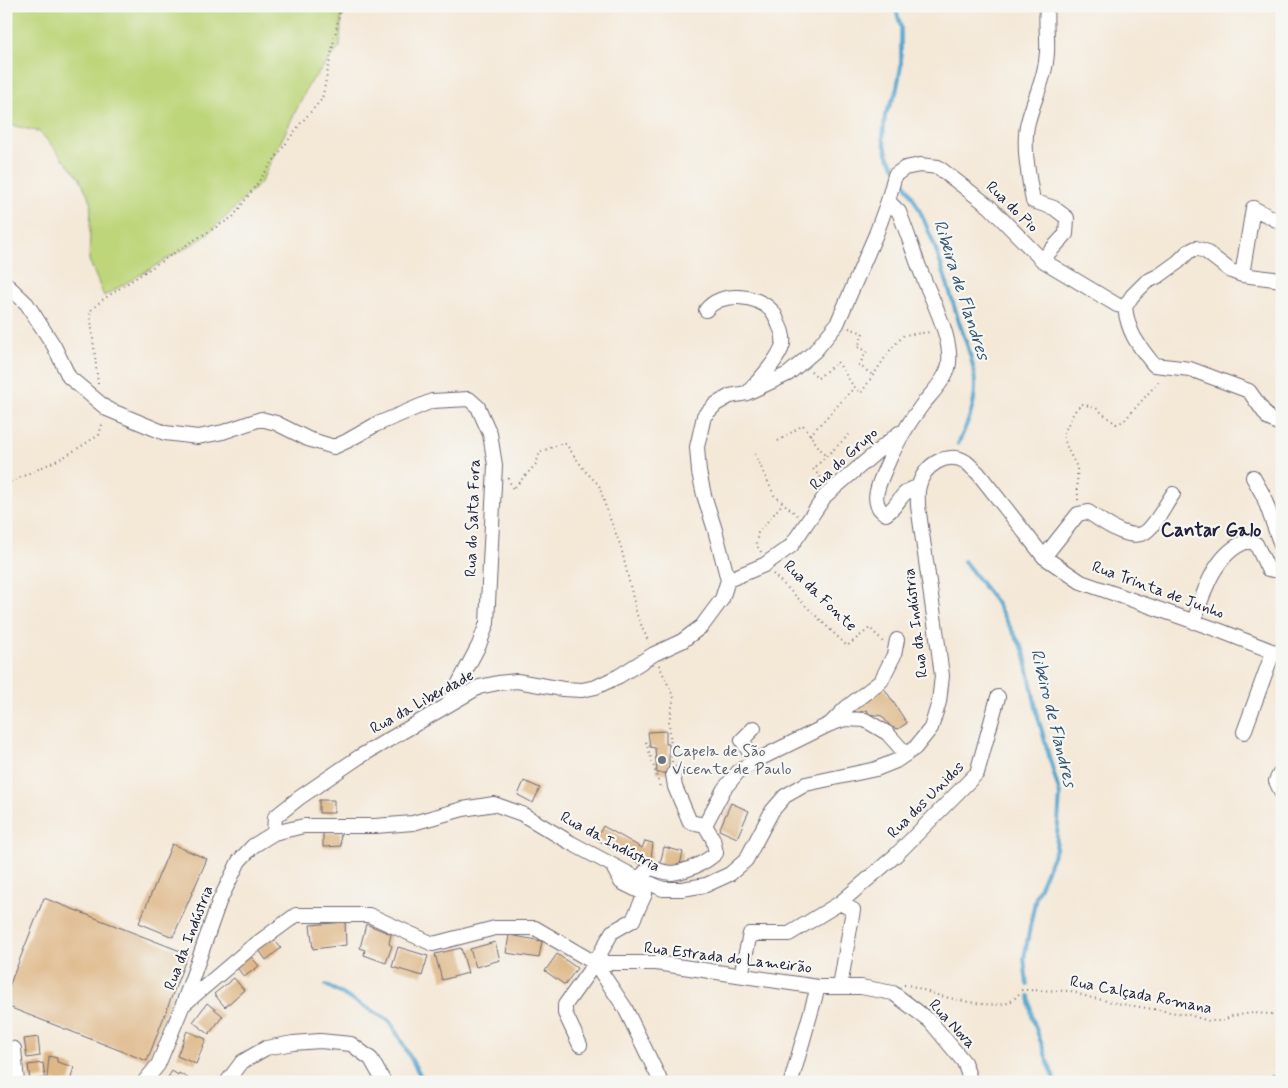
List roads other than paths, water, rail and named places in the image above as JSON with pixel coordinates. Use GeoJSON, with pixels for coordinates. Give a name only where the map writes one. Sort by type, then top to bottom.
{"type":"FeatureCollection","features":[{"type":"Feature","properties":{"kind":"street"},"geometry":{"type":"LineString","coordinates":[[1042,260],[1066,234],[1067,218],[1054,208],[1033,201],[1026,144],[1027,123],[1041,83],[1047,52],[1047,6]]}},
{"type":"Feature","properties":{"kind":"street","name":"Rua do Pio"},"geometry":{"type":"LineString","coordinates":[[888,201],[894,175],[905,168],[920,165],[938,167],[990,207],[1042,260],[1116,305],[1124,307]]}},
{"type":"Feature","properties":{"kind":"street"},"geometry":{"type":"LineString","coordinates":[[728,580],[704,495],[697,447],[704,416],[716,404],[730,396],[747,393],[788,374],[816,351],[837,324],[862,268],[888,201],[899,212],[944,330],[948,348],[948,369],[938,387],[908,425],[892,452],[877,490],[876,502],[880,511],[886,514],[892,510],[907,490],[918,487]]}},
{"type":"Feature","properties":{"kind":"street"},"geometry":{"type":"LineString","coordinates":[[1242,275],[1253,208],[1282,222]]}},
{"type":"Feature","properties":{"kind":"street"},"geometry":{"type":"LineString","coordinates":[[1277,421],[1249,391],[1190,369],[1154,365],[1138,345],[1126,323],[1124,307],[1146,282],[1160,275],[1188,252],[1196,248],[1205,251],[1231,271],[1242,275],[1282,280]]}},
{"type":"Feature","properties":{"kind":"street","name":"Rua do Salta Fora"},"geometry":{"type":"LineString","coordinates":[[6,284],[27,304],[54,346],[69,377],[107,409],[165,434],[198,437],[223,432],[261,419],[276,423],[308,439],[334,447],[375,425],[432,401],[468,400],[478,407],[490,434],[494,465],[486,622],[479,646],[448,705]]}},
{"type":"Feature","properties":{"kind":"street"},"geometry":{"type":"LineString","coordinates":[[706,310],[709,306],[726,298],[738,297],[749,298],[765,305],[774,312],[782,331],[782,344],[774,360],[747,393]]}},
{"type":"Feature","properties":{"kind":"street","name":"Rua do Grupo"},"geometry":{"type":"LineString","coordinates":[[728,580],[767,563],[790,546],[824,496],[908,425]]}},
{"type":"Feature","properties":{"kind":"street","name":"Rua Trinta de Junho"},"geometry":{"type":"LineString","coordinates":[[918,487],[923,474],[934,463],[950,457],[966,462],[978,473],[1044,557],[1081,582],[1278,654]]}},
{"type":"Feature","properties":{"kind":"street"},"geometry":{"type":"LineString","coordinates":[[1253,477],[1263,495],[1282,548]]}},
{"type":"Feature","properties":{"kind":"street","name":"Rua da Indústria"},"geometry":{"type":"LineString","coordinates":[[144,1082],[158,1066],[182,1007],[219,902],[239,861],[253,846],[274,833],[304,826],[375,826],[413,823],[463,809],[494,804],[522,814],[571,843],[640,879],[664,889],[676,890],[706,885],[730,874],[746,860],[772,811],[785,796],[806,784],[876,769],[896,761],[915,748],[931,728],[939,702],[942,676],[918,506],[918,487]]}},
{"type":"Feature","properties":{"kind":"street"},"geometry":{"type":"LineString","coordinates":[[1044,557],[1078,514],[1088,512],[1109,526],[1129,535],[1140,535],[1148,530],[1173,494]]}},
{"type":"Feature","properties":{"kind":"street"},"geometry":{"type":"LineString","coordinates":[[1194,622],[1200,602],[1217,567],[1228,552],[1238,544],[1248,541],[1256,544],[1268,569],[1282,569]]}},
{"type":"Feature","properties":{"kind":"street","name":"Rua da Liberdade"},"geometry":{"type":"LineString","coordinates":[[274,833],[275,817],[299,798],[359,757],[479,688],[517,681],[582,690],[596,687],[620,676],[654,654],[682,641],[702,626],[722,599],[728,580]]}},
{"type":"Feature","properties":{"kind":"street"},"geometry":{"type":"LineString","coordinates":[[828,725],[881,681],[894,655],[897,640]]}},
{"type":"Feature","properties":{"kind":"street"},"geometry":{"type":"LineString","coordinates":[[1244,732],[1278,654]]}},
{"type":"Feature","properties":{"kind":"street","name":"Rua dos Unidos"},"geometry":{"type":"LineString","coordinates":[[741,975],[750,934],[790,934],[840,903],[896,855],[977,774],[998,697]]}},
{"type":"Feature","properties":{"kind":"street"},"geometry":{"type":"LineString","coordinates":[[705,825],[724,789],[738,772],[755,761],[828,725],[845,719],[865,720],[887,733],[906,754]]}},
{"type":"Feature","properties":{"kind":"street"},"geometry":{"type":"LineString","coordinates":[[754,728],[742,740],[755,761]]}},
{"type":"Feature","properties":{"kind":"street"},"geometry":{"type":"LineString","coordinates":[[1282,768],[1276,781],[1282,794]]}},
{"type":"Feature","properties":{"kind":"street"},"geometry":{"type":"LineString","coordinates":[[640,879],[645,872],[652,868],[671,873],[693,867],[708,861],[716,852],[713,839],[705,825],[690,822],[674,781]]}},
{"type":"Feature","properties":{"kind":"street"},"geometry":{"type":"LineString","coordinates":[[580,1045],[565,1013],[565,1005],[595,963],[612,932],[633,920],[646,894],[621,882],[612,865]]}},
{"type":"Feature","properties":{"kind":"street"},"geometry":{"type":"LineString","coordinates":[[840,903],[853,910],[840,987]]}},
{"type":"Feature","properties":{"kind":"street"},"geometry":{"type":"LineString","coordinates":[[182,1007],[248,950],[296,915],[369,915],[433,944],[494,928],[535,928],[595,963],[624,1008],[662,1082]]}},
{"type":"Feature","properties":{"kind":"street","name":"Rua Estrada do Lameirão"},"geometry":{"type":"LineString","coordinates":[[595,963],[656,963],[818,987],[840,987]]}},
{"type":"Feature","properties":{"kind":"street"},"geometry":{"type":"LineString","coordinates":[[791,1082],[818,987]]}},
{"type":"Feature","properties":{"kind":"street","name":"Rua Nova"},"geometry":{"type":"LineString","coordinates":[[840,987],[861,987],[893,993],[930,1021],[964,1062],[971,1082]]}},
{"type":"Feature","properties":{"kind":"street"},"geometry":{"type":"LineString","coordinates":[[227,1082],[242,1062],[266,1048],[320,1041],[351,1044],[371,1058],[384,1082]]}},
{"type":"Feature","properties":{"kind":"street"},"geometry":{"type":"LineString","coordinates":[[6,1047],[14,1049],[18,1082]]}},
{"type":"Feature","properties":{"kind":"street"},"geometry":{"type":"LineString","coordinates":[[1276,1082],[1282,1079]]}},
{"type":"Feature","properties":{"kind":"waterway","name":"Ribeira de Flandres"},"geometry":{"type":"LineString","coordinates":[[895,6],[901,27],[901,66],[896,93],[885,115],[883,138],[888,156],[895,167]]}},
{"type":"Feature","properties":{"kind":"waterway","name":"Ribeira de Flandres"},"geometry":{"type":"LineString","coordinates":[[901,177],[920,210],[941,264],[975,377],[974,402],[958,444]]}},
{"type":"Feature","properties":{"kind":"waterway","name":"Ribeiro de Flandres"},"geometry":{"type":"LineString","coordinates":[[964,561],[995,601],[1024,651],[1038,717],[1060,795],[1056,849],[1036,896],[1024,958],[1027,984]]}},
{"type":"Feature","properties":{"kind":"waterway"},"geometry":{"type":"LineString","coordinates":[[326,985],[390,1021],[424,1082]]}},
{"type":"Feature","properties":{"kind":"waterway","name":"Ribeiro de Flandres"},"geometry":{"type":"LineString","coordinates":[[1029,996],[1032,1017],[1055,1082]]}},
{"type":"Feature","properties":{"kind":"place","name":"Capela de São Vicente de Paulo"},"geometry":{"type":"Point","coordinates":[662,760]}},
{"type":"Feature","properties":{"kind":"district","name":"Cantar Galo"},"geometry":{"type":"Point","coordinates":[1211,530]}}]}
